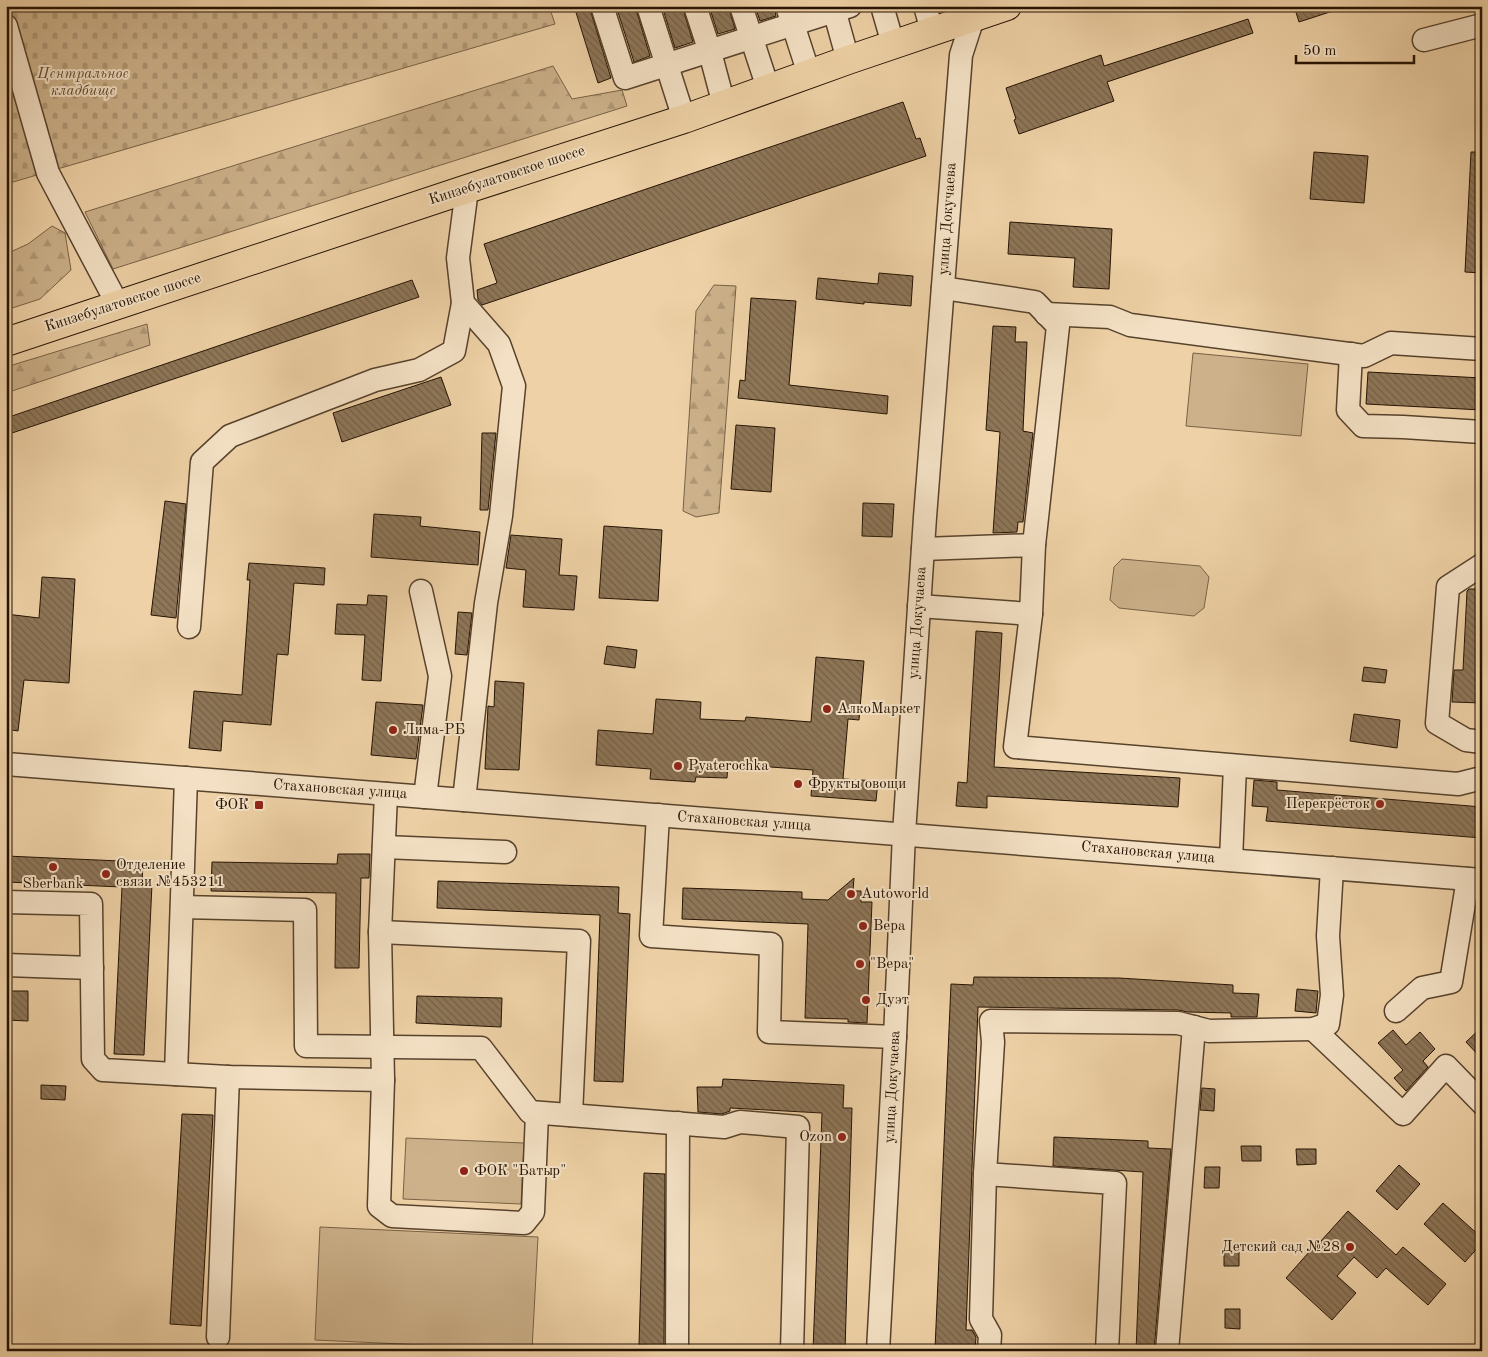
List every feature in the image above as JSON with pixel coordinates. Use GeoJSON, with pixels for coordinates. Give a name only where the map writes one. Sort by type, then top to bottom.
{"type":"FeatureCollection","features":[{"type":"Feature","properties":{"kind":"main road","name":"Кинзебулатовское шоссе"},"geometry":{"type":"LineString","coordinates":[[6,342],[684,119],[893,44],[929,19],[1007,6]]}},
{"type":"Feature","properties":{"kind":"street"},"geometry":{"type":"LineString","coordinates":[[602,6],[625,78],[751,38],[790,16],[839,8],[848,60]]}},
{"type":"Feature","properties":{"kind":"street"},"geometry":{"type":"LineString","coordinates":[[648,6],[684,119]]}},
{"type":"Feature","properties":{"kind":"street"},"geometry":{"type":"LineString","coordinates":[[695,6],[724,105]]}},
{"type":"Feature","properties":{"kind":"street"},"geometry":{"type":"LineString","coordinates":[[741,6],[768,88]]}},
{"type":"Feature","properties":{"kind":"street"},"geometry":{"type":"LineString","coordinates":[[882,6],[893,44]]}},
{"type":"Feature","properties":{"kind":"street","name":"улица Докучаева"},"geometry":{"type":"LineString","coordinates":[[878,1351],[904,834],[923,549],[961,55],[972,12]]}},
{"type":"Feature","properties":{"kind":"street"},"geometry":{"type":"LineString","coordinates":[[790,16],[808,74]]}},
{"type":"Feature","properties":{"kind":"street"},"geometry":{"type":"LineString","coordinates":[[6,26],[48,173],[118,305]]}},
{"type":"Feature","properties":{"kind":"street"},"geometry":{"type":"LineString","coordinates":[[1424,40],[1482,26]]}},
{"type":"Feature","properties":{"kind":"street"},"geometry":{"type":"LineString","coordinates":[[189,627],[202,462],[230,436],[375,380],[419,370],[454,351],[464,303],[458,258],[467,189]]}},
{"type":"Feature","properties":{"kind":"street"},"geometry":{"type":"LineString","coordinates":[[943,288],[1035,302],[1058,326],[1034,546],[1031,614],[1015,747],[1458,784],[1482,778]]}},
{"type":"Feature","properties":{"kind":"street"},"geometry":{"type":"LineString","coordinates":[[464,303],[499,344],[514,386],[500,516],[485,612],[464,800]]}},
{"type":"Feature","properties":{"kind":"street"},"geometry":{"type":"LineString","coordinates":[[1046,314],[1110,317],[1130,326],[1364,356],[1391,343],[1482,349]]}},
{"type":"Feature","properties":{"kind":"street"},"geometry":{"type":"LineString","coordinates":[[1351,354],[1348,410],[1363,426],[1403,426],[1482,432]]}},
{"type":"Feature","properties":{"kind":"street"},"geometry":{"type":"LineString","coordinates":[[923,549],[1034,546]]}},
{"type":"Feature","properties":{"kind":"street"},"geometry":{"type":"LineString","coordinates":[[1482,565],[1448,587],[1437,723],[1466,740],[1482,742]]}},
{"type":"Feature","properties":{"kind":"street"},"geometry":{"type":"LineString","coordinates":[[421,591],[440,676],[425,797]]}},
{"type":"Feature","properties":{"kind":"street"},"geometry":{"type":"LineString","coordinates":[[919,606],[1031,614]]}},
{"type":"Feature","properties":{"kind":"street","name":"Стахановская улица"},"geometry":{"type":"LineString","coordinates":[[6,764],[1475,879]]}},
{"type":"Feature","properties":{"kind":"street"},"geometry":{"type":"LineString","coordinates":[[1231,860],[1235,766]]}},
{"type":"Feature","properties":{"kind":"street"},"geometry":{"type":"LineString","coordinates":[[176,1074],[186,778]]}},
{"type":"Feature","properties":{"kind":"street"},"geometry":{"type":"LineString","coordinates":[[386,794],[380,932],[383,1080],[379,1206],[392,1216],[524,1223],[533,1212],[537,1113]]}},
{"type":"Feature","properties":{"kind":"street"},"geometry":{"type":"LineString","coordinates":[[658,815],[651,936],[772,944],[769,1032],[895,1038]]}},
{"type":"Feature","properties":{"kind":"street"},"geometry":{"type":"LineString","coordinates":[[384,847],[504,852]]}},
{"type":"Feature","properties":{"kind":"street"},"geometry":{"type":"LineString","coordinates":[[989,1351],[990,1335],[981,1319],[992,1021],[1178,1023],[1209,1031],[1313,1029],[1328,1024],[1332,995],[1328,936],[1332,868]]}},
{"type":"Feature","properties":{"kind":"street"},"geometry":{"type":"LineString","coordinates":[[1396,1011],[1422,988],[1451,982],[1475,879]]}},
{"type":"Feature","properties":{"kind":"street"},"geometry":{"type":"LineString","coordinates":[[6,902],[91,904],[93,1059],[103,1070],[228,1077],[383,1080]]}},
{"type":"Feature","properties":{"kind":"street"},"geometry":{"type":"LineString","coordinates":[[182,907],[305,910],[306,1046],[481,1048],[530,1112],[724,1127],[740,1122],[798,1126],[792,1351]]}},
{"type":"Feature","properties":{"kind":"street"},"geometry":{"type":"LineString","coordinates":[[380,932],[579,941],[571,1115]]}},
{"type":"Feature","properties":{"kind":"street"},"geometry":{"type":"LineString","coordinates":[[6,965],[92,968]]}},
{"type":"Feature","properties":{"kind":"street"},"geometry":{"type":"LineString","coordinates":[[1167,1351],[1194,1027]]}},
{"type":"Feature","properties":{"kind":"street"},"geometry":{"type":"LineString","coordinates":[[1313,1029],[1403,1114],[1446,1066],[1482,1103]]}},
{"type":"Feature","properties":{"kind":"street"},"geometry":{"type":"LineString","coordinates":[[218,1337],[228,1077]]}},
{"type":"Feature","properties":{"kind":"street"},"geometry":{"type":"LineString","coordinates":[[677,1351],[678,1123]]}},
{"type":"Feature","properties":{"kind":"street"},"geometry":{"type":"LineString","coordinates":[[985,1174],[1115,1183],[1107,1351]]}},
{"type":"Feature","properties":{"kind":"green space","name":"Центральное кладбище"},"geometry":{"type":"Polygon","coordinates":[[[6,6],[549,6],[555,24],[6,184],[6,6]]]}},
{"type":"Feature","properties":{"kind":"green space"},"geometry":{"type":"Polygon","coordinates":[[[553,66],[572,99],[622,90],[627,106],[113,269],[85,212],[553,66]]]}},
{"type":"Feature","properties":{"kind":"green space"},"geometry":{"type":"Polygon","coordinates":[[[52,226],[65,233],[71,270],[40,299],[6,310],[6,254],[28,244],[52,226]]]}},
{"type":"Feature","properties":{"kind":"green space"},"geometry":{"type":"Polygon","coordinates":[[[714,285],[736,286],[719,513],[696,517],[683,511],[696,311],[714,285]]]}},
{"type":"Feature","properties":{"kind":"green space"},"geometry":{"type":"Polygon","coordinates":[[[147,324],[150,345],[6,393],[6,367],[147,324]]]}},
{"type":"Feature","properties":{"kind":"green space"},"geometry":{"type":"Polygon","coordinates":[[[1193,353],[1308,364],[1301,436],[1186,426],[1193,353]]]}},
{"type":"Feature","properties":{"kind":"green space"},"geometry":{"type":"Polygon","coordinates":[[[1122,559],[1200,566],[1209,577],[1204,608],[1194,616],[1119,608],[1110,600],[1114,567],[1122,559]]]}},
{"type":"Feature","properties":{"kind":"green space","name":"ФОК \"Батыр\""},"geometry":{"type":"Polygon","coordinates":[[[406,1138],[524,1143],[521,1204],[403,1199],[406,1138]]]}},
{"type":"Feature","properties":{"kind":"green space"},"geometry":{"type":"Polygon","coordinates":[[[320,1227],[538,1237],[532,1350],[315,1340],[320,1227]]]}},
{"type":"Feature","properties":{"kind":"building"},"geometry":{"type":"Polygon","coordinates":[[[574,6],[589,6],[611,78],[598,83],[574,6]]]}},
{"type":"Feature","properties":{"kind":"building"},"geometry":{"type":"Polygon","coordinates":[[[616,6],[635,6],[650,56],[634,62],[616,6]]]}},
{"type":"Feature","properties":{"kind":"building"},"geometry":{"type":"Polygon","coordinates":[[[662,6],[682,6],[693,42],[675,48],[662,6]]]}},
{"type":"Feature","properties":{"kind":"building"},"geometry":{"type":"Polygon","coordinates":[[[709,6],[728,6],[735,29],[718,34],[709,6]]]}},
{"type":"Feature","properties":{"kind":"building"},"geometry":{"type":"Polygon","coordinates":[[[755,6],[774,6],[776,16],[760,21],[755,6]]]}},
{"type":"Feature","properties":{"kind":"building"},"geometry":{"type":"Polygon","coordinates":[[[1294,6],[1339,6],[1339,9],[1299,22],[1294,6]]]}},
{"type":"Feature","properties":{"kind":"building"},"geometry":{"type":"Polygon","coordinates":[[[1248,19],[1253,33],[1107,82],[1114,101],[1019,134],[1006,88],[1101,55],[1104,66],[1248,19]]]}},
{"type":"Feature","properties":{"kind":"building"},"geometry":{"type":"Polygon","coordinates":[[[903,102],[916,139],[920,138],[926,156],[482,305],[478,300],[477,290],[497,283],[484,244],[903,102]]]}},
{"type":"Feature","properties":{"kind":"building"},"geometry":{"type":"Polygon","coordinates":[[[1314,152],[1368,156],[1364,203],[1310,199],[1314,152]]]}},
{"type":"Feature","properties":{"kind":"building"},"geometry":{"type":"Polygon","coordinates":[[[1471,152],[1482,152],[1482,273],[1465,272],[1471,152]]]}},
{"type":"Feature","properties":{"kind":"building"},"geometry":{"type":"Polygon","coordinates":[[[1010,222],[1112,229],[1109,289],[1073,287],[1075,258],[1008,254],[1010,222]]]}},
{"type":"Feature","properties":{"kind":"building"},"geometry":{"type":"Polygon","coordinates":[[[879,273],[913,276],[911,306],[816,299],[818,278],[878,284],[879,273]]]}},
{"type":"Feature","properties":{"kind":"building"},"geometry":{"type":"Polygon","coordinates":[[[412,280],[419,297],[6,435],[6,418],[412,280]]]}},
{"type":"Feature","properties":{"kind":"building"},"geometry":{"type":"Polygon","coordinates":[[[751,298],[796,301],[789,385],[888,396],[887,414],[738,398],[740,380],[745,381],[751,298]]]}},
{"type":"Feature","properties":{"kind":"building"},"geometry":{"type":"Polygon","coordinates":[[[993,326],[1016,327],[1015,342],[1027,342],[1023,431],[1033,433],[1023,522],[1018,522],[1017,532],[993,533],[1000,432],[986,430],[993,326]]]}},
{"type":"Feature","properties":{"kind":"building"},"geometry":{"type":"Polygon","coordinates":[[[1368,372],[1482,378],[1482,410],[1366,404],[1368,372]]]}},
{"type":"Feature","properties":{"kind":"building"},"geometry":{"type":"Polygon","coordinates":[[[441,377],[451,405],[342,442],[333,413],[441,377]]]}},
{"type":"Feature","properties":{"kind":"building"},"geometry":{"type":"Polygon","coordinates":[[[736,425],[775,428],[771,492],[731,489],[736,425]]]}},
{"type":"Feature","properties":{"kind":"building"},"geometry":{"type":"Polygon","coordinates":[[[482,433],[496,433],[488,510],[480,510],[482,433]]]}},
{"type":"Feature","properties":{"kind":"building"},"geometry":{"type":"Polygon","coordinates":[[[165,501],[186,504],[176,618],[151,615],[165,501]]]}},
{"type":"Feature","properties":{"kind":"building"},"geometry":{"type":"Polygon","coordinates":[[[863,503],[894,504],[892,537],[862,536],[863,503]]]}},
{"type":"Feature","properties":{"kind":"building"},"geometry":{"type":"Polygon","coordinates":[[[374,514],[421,517],[420,526],[480,532],[478,565],[371,557],[374,514]]]}},
{"type":"Feature","properties":{"kind":"building"},"geometry":{"type":"Polygon","coordinates":[[[604,526],[662,530],[658,601],[599,598],[604,526]]]}},
{"type":"Feature","properties":{"kind":"building"},"geometry":{"type":"Polygon","coordinates":[[[511,535],[562,539],[559,575],[577,576],[574,610],[523,607],[526,570],[506,568],[511,535]]]}},
{"type":"Feature","properties":{"kind":"building"},"geometry":{"type":"Polygon","coordinates":[[[249,563],[325,568],[324,585],[294,583],[288,655],[277,654],[271,725],[223,721],[221,751],[189,748],[194,691],[242,695],[250,580],[247,580],[249,563]]]}},
{"type":"Feature","properties":{"kind":"building"},"geometry":{"type":"Polygon","coordinates":[[[42,577],[75,579],[69,683],[24,680],[18,731],[6,729],[6,614],[39,618],[42,577]]]}},
{"type":"Feature","properties":{"kind":"building"},"geometry":{"type":"Polygon","coordinates":[[[1469,589],[1482,589],[1482,703],[1452,702],[1454,670],[1463,670],[1467,591],[1469,589]]]}},
{"type":"Feature","properties":{"kind":"building"},"geometry":{"type":"Polygon","coordinates":[[[368,595],[387,596],[381,681],[362,680],[365,635],[335,634],[337,604],[367,605],[368,595]]]}},
{"type":"Feature","properties":{"kind":"building"},"geometry":{"type":"Polygon","coordinates":[[[458,612],[472,613],[467,655],[455,654],[458,612]]]}},
{"type":"Feature","properties":{"kind":"building"},"geometry":{"type":"Polygon","coordinates":[[[976,631],[1002,633],[994,767],[1180,778],[1178,807],[987,796],[987,808],[956,806],[958,782],[967,783],[976,631]]]}},
{"type":"Feature","properties":{"kind":"building"},"geometry":{"type":"Polygon","coordinates":[[[607,646],[637,650],[635,668],[604,664],[607,646]]]}},
{"type":"Feature","properties":{"kind":"building"},"geometry":{"type":"Polygon","coordinates":[[[816,657],[864,661],[859,720],[848,719],[843,779],[878,781],[876,801],[811,796],[813,770],[728,764],[727,778],[696,777],[695,782],[650,779],[651,769],[596,765],[598,730],[653,734],[656,699],[701,702],[700,719],[745,721],[746,717],[811,722],[816,657]]]}},
{"type":"Feature","properties":{"kind":"building"},"geometry":{"type":"Polygon","coordinates":[[[1364,667],[1387,670],[1385,683],[1362,681],[1364,667]]]}},
{"type":"Feature","properties":{"kind":"building"},"geometry":{"type":"Polygon","coordinates":[[[495,681],[524,683],[519,770],[485,769],[488,706],[494,707],[495,681]]]}},
{"type":"Feature","properties":{"kind":"building"},"geometry":{"type":"Polygon","coordinates":[[[376,702],[423,705],[416,759],[371,755],[376,702]]]}},
{"type":"Feature","properties":{"kind":"building"},"geometry":{"type":"Polygon","coordinates":[[[1354,714],[1400,720],[1397,748],[1350,741],[1354,714]]]}},
{"type":"Feature","properties":{"kind":"building"},"geometry":{"type":"Polygon","coordinates":[[[1254,780],[1277,782],[1277,790],[1482,807],[1482,838],[1266,821],[1268,807],[1252,806],[1254,780]]]}},
{"type":"Feature","properties":{"kind":"building"},"geometry":{"type":"Polygon","coordinates":[[[338,854],[370,854],[369,878],[361,878],[359,968],[335,968],[336,893],[211,891],[212,862],[337,864],[338,854]]]}},
{"type":"Feature","properties":{"kind":"building"},"geometry":{"type":"Polygon","coordinates":[[[6,856],[143,862],[142,884],[152,884],[144,1055],[114,1054],[122,887],[6,882],[6,856]]]}},
{"type":"Feature","properties":{"kind":"building"},"geometry":{"type":"Polygon","coordinates":[[[854,878],[853,891],[861,891],[861,902],[872,902],[867,1023],[848,1022],[848,1019],[805,1018],[808,924],[682,919],[683,888],[802,892],[802,899],[828,900],[854,878]]]}},
{"type":"Feature","properties":{"kind":"building"},"geometry":{"type":"Polygon","coordinates":[[[438,881],[619,887],[618,913],[630,914],[623,1082],[594,1081],[600,915],[437,908],[438,881]]]}},
{"type":"Feature","properties":{"kind":"building"},"geometry":{"type":"Polygon","coordinates":[[[974,977],[1119,978],[1233,985],[1233,993],[1259,994],[1257,1017],[1231,1017],[1231,1013],[1178,1010],[978,1007],[966,1330],[972,1330],[976,1337],[975,1351],[935,1349],[951,984],[973,985],[974,977]]]}},
{"type":"Feature","properties":{"kind":"building"},"geometry":{"type":"Polygon","coordinates":[[[1297,989],[1318,991],[1316,1013],[1295,1011],[1297,989]]]}},
{"type":"Feature","properties":{"kind":"building"},"geometry":{"type":"Polygon","coordinates":[[[6,991],[28,991],[28,1021],[6,1020],[6,991]]]}},
{"type":"Feature","properties":{"kind":"building"},"geometry":{"type":"Polygon","coordinates":[[[417,996],[502,998],[501,1027],[416,1023],[417,996]]]}},
{"type":"Feature","properties":{"kind":"building"},"geometry":{"type":"Polygon","coordinates":[[[1482,1027],[1482,1059],[1466,1042],[1482,1027]]]}},
{"type":"Feature","properties":{"kind":"building"},"geometry":{"type":"Polygon","coordinates":[[[1393,1030],[1406,1045],[1420,1032],[1435,1049],[1423,1061],[1428,1067],[1406,1091],[1394,1078],[1403,1070],[1378,1043],[1393,1030]]]}},
{"type":"Feature","properties":{"kind":"building"},"geometry":{"type":"Polygon","coordinates":[[[723,1079],[844,1085],[843,1108],[852,1108],[845,1351],[813,1351],[822,1113],[730,1108],[730,1111],[722,1114],[698,1112],[697,1087],[722,1087],[723,1079]]]}},
{"type":"Feature","properties":{"kind":"building"},"geometry":{"type":"Polygon","coordinates":[[[41,1085],[66,1086],[65,1100],[41,1099],[41,1085]]]}},
{"type":"Feature","properties":{"kind":"building"},"geometry":{"type":"Polygon","coordinates":[[[1202,1088],[1215,1089],[1214,1111],[1200,1110],[1202,1088]]]}},
{"type":"Feature","properties":{"kind":"building"},"geometry":{"type":"Polygon","coordinates":[[[182,1114],[213,1115],[201,1326],[170,1324],[182,1114]]]}},
{"type":"Feature","properties":{"kind":"building"},"geometry":{"type":"Polygon","coordinates":[[[1054,1137],[1148,1141],[1148,1148],[1171,1149],[1154,1351],[1136,1351],[1143,1172],[1053,1166],[1054,1137]]]}},
{"type":"Feature","properties":{"kind":"building"},"geometry":{"type":"Polygon","coordinates":[[[1241,1146],[1261,1146],[1261,1161],[1242,1161],[1241,1146]]]}},
{"type":"Feature","properties":{"kind":"building"},"geometry":{"type":"Polygon","coordinates":[[[1296,1149],[1316,1149],[1316,1164],[1297,1165],[1296,1149]]]}},
{"type":"Feature","properties":{"kind":"building"},"geometry":{"type":"Polygon","coordinates":[[[1399,1165],[1420,1184],[1397,1210],[1376,1191],[1399,1165]]]}},
{"type":"Feature","properties":{"kind":"building"},"geometry":{"type":"Polygon","coordinates":[[[1205,1167],[1220,1167],[1219,1188],[1204,1188],[1205,1167]]]}},
{"type":"Feature","properties":{"kind":"building"},"geometry":{"type":"Polygon","coordinates":[[[644,1173],[665,1174],[664,1346],[639,1345],[644,1173]]]}},
{"type":"Feature","properties":{"kind":"building"},"geometry":{"type":"Polygon","coordinates":[[[1443,1203],[1482,1238],[1482,1243],[1465,1262],[1424,1224],[1443,1203]]]}},
{"type":"Feature","properties":{"kind":"building","name":"Детский сад №28"},"geometry":{"type":"Polygon","coordinates":[[[1348,1211],[1396,1255],[1403,1247],[1446,1284],[1428,1305],[1386,1268],[1377,1278],[1354,1257],[1337,1276],[1356,1293],[1332,1320],[1286,1278],[1348,1211]]]}},
{"type":"Feature","properties":{"kind":"building"},"geometry":{"type":"Polygon","coordinates":[[[1239,1246],[1239,1266],[1224,1266],[1224,1247],[1239,1246]]]}},
{"type":"Feature","properties":{"kind":"building"},"geometry":{"type":"Polygon","coordinates":[[[1225,1309],[1240,1309],[1240,1329],[1225,1328],[1225,1309]]]}},
{"type":"Feature","properties":{"kind":"place","name":"АлкоМаркет"},"geometry":{"type":"Point","coordinates":[827,709]}},
{"type":"Feature","properties":{"kind":"place","name":"Лима-РБ"},"geometry":{"type":"Point","coordinates":[393,730]}},
{"type":"Feature","properties":{"kind":"place","name":"Pyaterochka"},"geometry":{"type":"Point","coordinates":[678,766]}},
{"type":"Feature","properties":{"kind":"place","name":"Фрукты овощи"},"geometry":{"type":"Point","coordinates":[798,784]}},
{"type":"Feature","properties":{"kind":"place","name":"Перекрёсток"},"geometry":{"type":"Point","coordinates":[1380,804]}},
{"type":"Feature","properties":{"kind":"place","name":"ФОК"},"geometry":{"type":"Point","coordinates":[259,805]}},
{"type":"Feature","properties":{"kind":"place","name":"Sberbank"},"geometry":{"type":"Point","coordinates":[53,867]}},
{"type":"Feature","properties":{"kind":"place","name":"Отделение связи №453211"},"geometry":{"type":"Point","coordinates":[106,874]}},
{"type":"Feature","properties":{"kind":"place","name":"Autoworld"},"geometry":{"type":"Point","coordinates":[851,894]}},
{"type":"Feature","properties":{"kind":"place","name":"Вера"},"geometry":{"type":"Point","coordinates":[863,926]}},
{"type":"Feature","properties":{"kind":"place","name":"\"Вера\""},"geometry":{"type":"Point","coordinates":[860,964]}},
{"type":"Feature","properties":{"kind":"place","name":"Дуэт"},"geometry":{"type":"Point","coordinates":[866,1000]}},
{"type":"Feature","properties":{"kind":"place","name":"Ozon"},"geometry":{"type":"Point","coordinates":[842,1137]}},
{"type":"Feature","properties":{"kind":"place","name":"ФОК \"Батыр\""},"geometry":{"type":"Point","coordinates":[464,1171]}},
{"type":"Feature","properties":{"kind":"place","name":"Детский сад №28"},"geometry":{"type":"Point","coordinates":[1350,1247]}}]}
